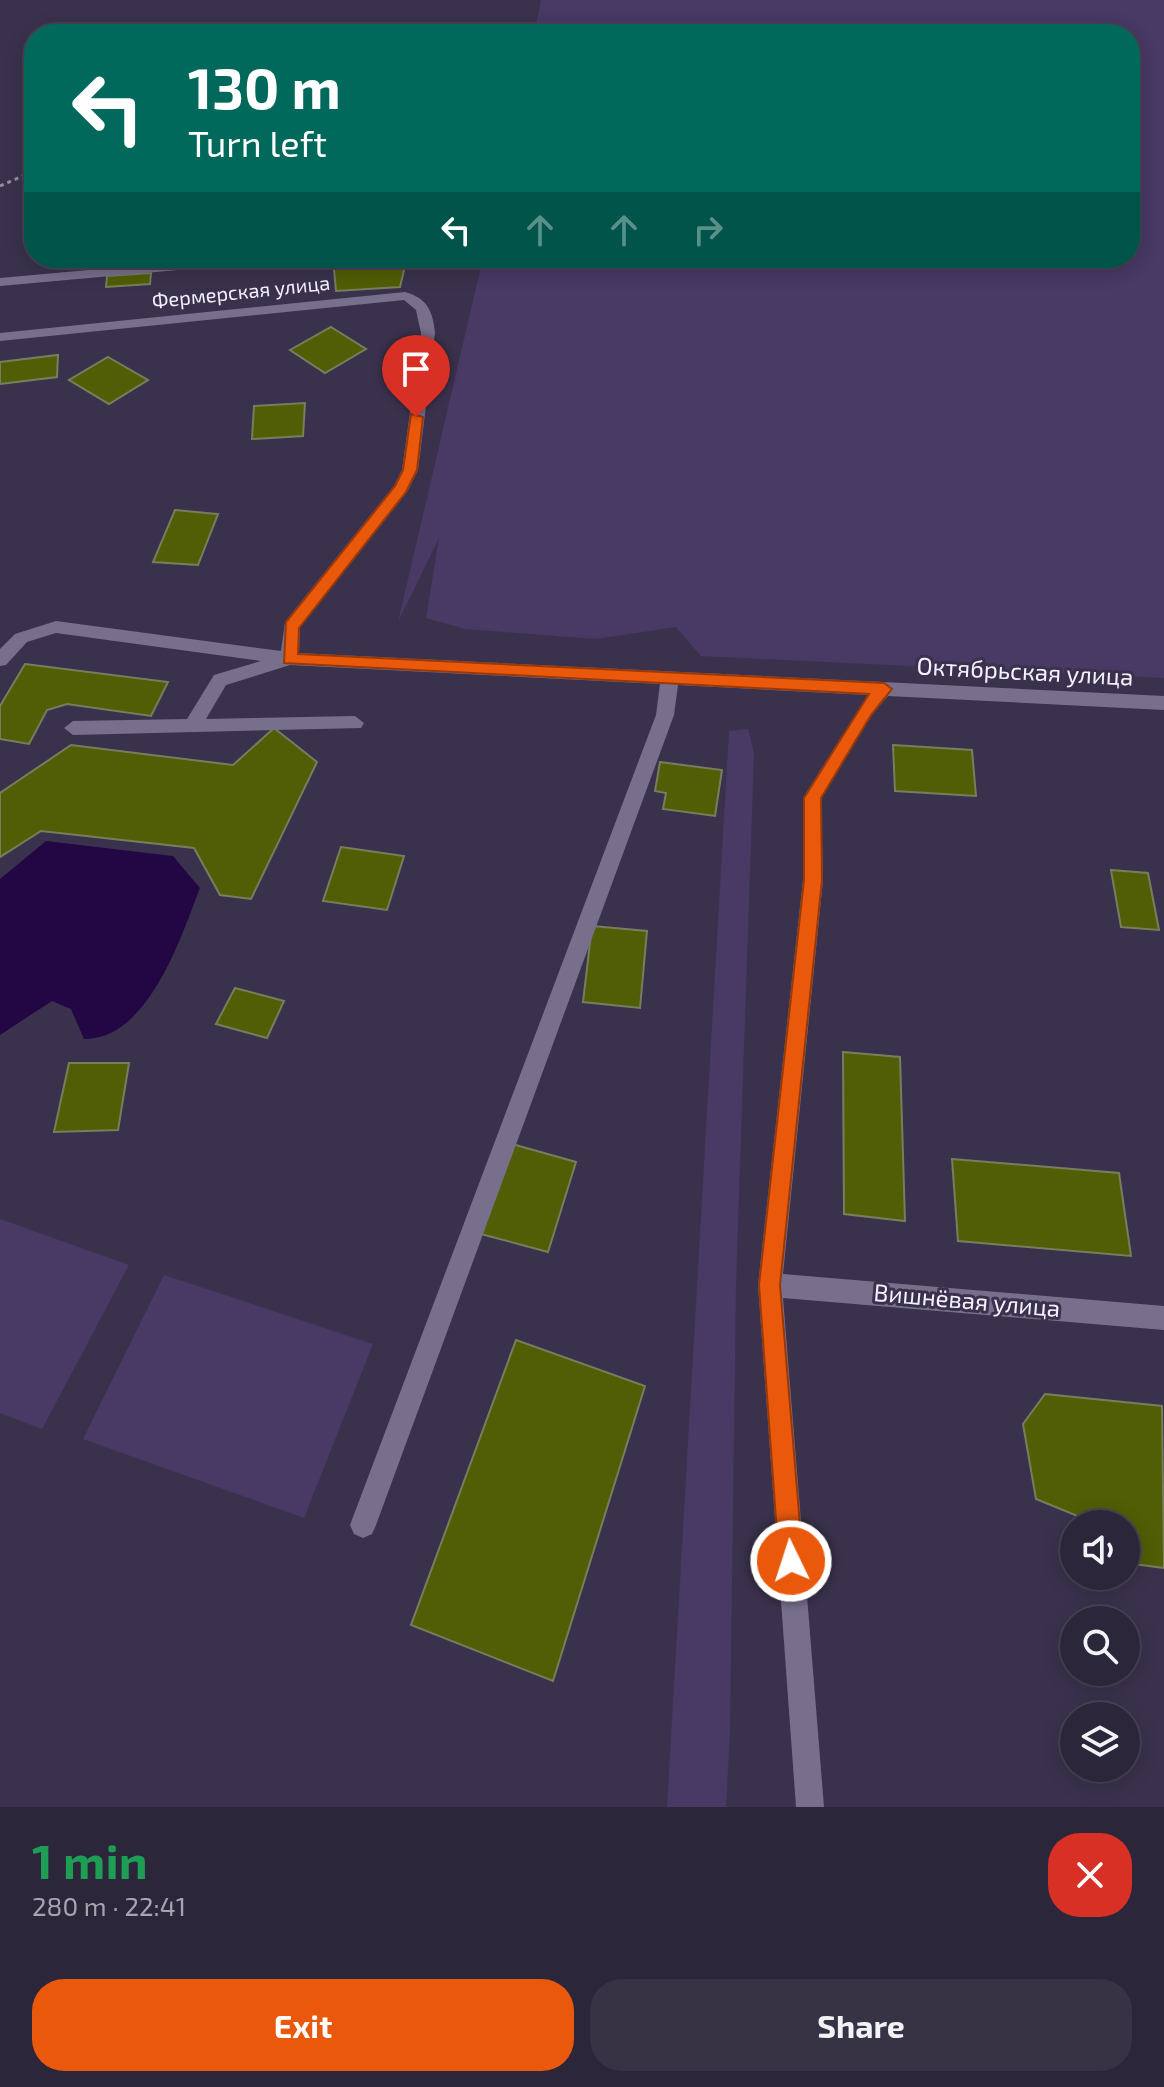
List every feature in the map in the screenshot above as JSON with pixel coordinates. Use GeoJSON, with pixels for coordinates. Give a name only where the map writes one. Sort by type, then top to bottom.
{"type":"FeatureCollection","features":[{"type":"Feature","properties":{"kind":"street"},"geometry":{"type":"LineString","coordinates":[[0,282],[155,268]]}},
{"type":"Feature","properties":{"kind":"street","name":"Фермерская улица"},"geometry":{"type":"LineString","coordinates":[[0,337],[302,305],[405,296],[417,300],[425,310],[428,333],[410,470],[401,488],[291,626],[290,659]]}},
{"type":"Feature","properties":{"kind":"street"},"geometry":{"type":"LineString","coordinates":[[0,660],[21,638],[56,627],[290,659]]}},
{"type":"Feature","properties":{"kind":"street"},"geometry":{"type":"LineString","coordinates":[[192,726],[220,680],[290,659]]}},
{"type":"Feature","properties":{"kind":"street","name":"Октябрьская улица"},"geometry":{"type":"LineString","coordinates":[[290,659],[1164,703]]}},
{"type":"Feature","properties":{"kind":"street"},"geometry":{"type":"LineString","coordinates":[[363,1525],[665,715],[670,677]]}},
{"type":"Feature","properties":{"kind":"street"},"geometry":{"type":"LineString","coordinates":[[810,1807],[770,1285],[813,880],[812,798],[865,710],[884,689]]}},
{"type":"Feature","properties":{"kind":"street"},"geometry":{"type":"LineString","coordinates":[[73,728],[355,723]]}},
{"type":"Feature","properties":{"kind":"street","name":"Вишнёвая улица"},"geometry":{"type":"LineString","coordinates":[[770,1285],[1164,1318]]}},
{"type":"Feature","properties":{"kind":"path"},"geometry":{"type":"LineString","coordinates":[[0,186],[24,175]]}},
{"type":"Feature","properties":{"kind":"shaded area"},"geometry":{"type":"Polygon","coordinates":[[[541,0],[1164,0],[1164,678],[701,656],[676,627],[596,639],[465,629],[426,618],[439,538],[398,622],[481,268],[1140,268],[1140,24],[536,24],[541,0]]]}},
{"type":"Feature","properties":{"kind":"shaded area"},"geometry":{"type":"Polygon","coordinates":[[[748,729],[754,753],[736,1285],[730,1732],[726,1807],[667,1807],[729,731],[748,729]]]}},
{"type":"Feature","properties":{"kind":"shaded area"},"geometry":{"type":"Polygon","coordinates":[[[46,841],[173,856],[200,888],[159,982],[144,1005],[126,1023],[107,1035],[84,1039],[71,1009],[52,1001],[0,1035],[0,879],[46,841]]]}},
{"type":"Feature","properties":{"kind":"shaded area"},"geometry":{"type":"Polygon","coordinates":[[[0,1219],[129,1265],[42,1429],[0,1413],[0,1219]]]}},
{"type":"Feature","properties":{"kind":"shaded area"},"geometry":{"type":"Polygon","coordinates":[[[164,1275],[373,1344],[304,1518],[83,1439],[164,1275]]]}},
{"type":"Feature","properties":{"kind":"building"},"geometry":{"type":"Polygon","coordinates":[[[405,268],[400,287],[336,291],[334,269],[405,268]]]}},
{"type":"Feature","properties":{"kind":"building"},"geometry":{"type":"Polygon","coordinates":[[[151,273],[150,284],[106,287],[107,276],[151,273]]]}},
{"type":"Feature","properties":{"kind":"building"},"geometry":{"type":"Polygon","coordinates":[[[331,327],[366,349],[325,373],[290,350],[331,327]]]}},
{"type":"Feature","properties":{"kind":"building"},"geometry":{"type":"Polygon","coordinates":[[[58,355],[57,377],[0,384],[0,362],[58,355]]]}},
{"type":"Feature","properties":{"kind":"building"},"geometry":{"type":"Polygon","coordinates":[[[108,357],[148,380],[109,404],[69,380],[108,357]]]}},
{"type":"Feature","properties":{"kind":"building"},"geometry":{"type":"Polygon","coordinates":[[[305,403],[303,436],[252,439],[254,406],[305,403]]]}},
{"type":"Feature","properties":{"kind":"building"},"geometry":{"type":"Polygon","coordinates":[[[175,510],[218,514],[198,565],[153,562],[175,510]]]}},
{"type":"Feature","properties":{"kind":"building"},"geometry":{"type":"Polygon","coordinates":[[[25,664],[168,682],[151,716],[67,704],[47,710],[29,744],[0,739],[0,706],[25,664]]]}},
{"type":"Feature","properties":{"kind":"building"},"geometry":{"type":"Polygon","coordinates":[[[274,728],[317,762],[251,899],[220,895],[194,848],[41,831],[0,857],[0,793],[71,745],[233,765],[274,728]]]}},
{"type":"Feature","properties":{"kind":"building"},"geometry":{"type":"Polygon","coordinates":[[[893,745],[972,750],[976,796],[895,791],[893,745]]]}},
{"type":"Feature","properties":{"kind":"building"},"geometry":{"type":"Polygon","coordinates":[[[660,762],[722,770],[715,816],[663,809],[666,793],[655,791],[660,762]]]}},
{"type":"Feature","properties":{"kind":"building"},"geometry":{"type":"Polygon","coordinates":[[[341,847],[404,856],[387,910],[323,901],[341,847]]]}},
{"type":"Feature","properties":{"kind":"building"},"geometry":{"type":"Polygon","coordinates":[[[1111,870],[1148,873],[1159,930],[1121,927],[1111,870]]]}},
{"type":"Feature","properties":{"kind":"building"},"geometry":{"type":"Polygon","coordinates":[[[592,926],[647,931],[640,1008],[583,1002],[592,926]]]}},
{"type":"Feature","properties":{"kind":"building"},"geometry":{"type":"Polygon","coordinates":[[[235,988],[284,1001],[267,1038],[216,1024],[235,988]]]}},
{"type":"Feature","properties":{"kind":"building"},"geometry":{"type":"Polygon","coordinates":[[[843,1052],[900,1057],[905,1221],[844,1214],[843,1052]]]}},
{"type":"Feature","properties":{"kind":"building"},"geometry":{"type":"Polygon","coordinates":[[[69,1063],[129,1063],[118,1130],[54,1132],[69,1063]]]}},
{"type":"Feature","properties":{"kind":"building"},"geometry":{"type":"Polygon","coordinates":[[[512,1144],[576,1162],[548,1252],[481,1234],[512,1144]]]}},
{"type":"Feature","properties":{"kind":"building"},"geometry":{"type":"Polygon","coordinates":[[[952,1159],[1119,1173],[1131,1256],[958,1241],[952,1159]]]}},
{"type":"Feature","properties":{"kind":"building"},"geometry":{"type":"Polygon","coordinates":[[[516,1340],[645,1386],[553,1681],[411,1625],[516,1340]]]}},
{"type":"Feature","properties":{"kind":"building"},"geometry":{"type":"Polygon","coordinates":[[[1045,1394],[1162,1406],[1164,1568],[1140,1565],[1140,1510],[1063,1510],[1036,1499],[1023,1424],[1045,1394]]]}},
{"type":"Feature","properties":{"kind":"route"},"geometry":{"type":"LineString","coordinates":[[416,417],[410,470],[401,488],[291,626],[290,659],[884,689],[865,710],[812,798],[813,880],[770,1285],[791,1561]]}}]}
